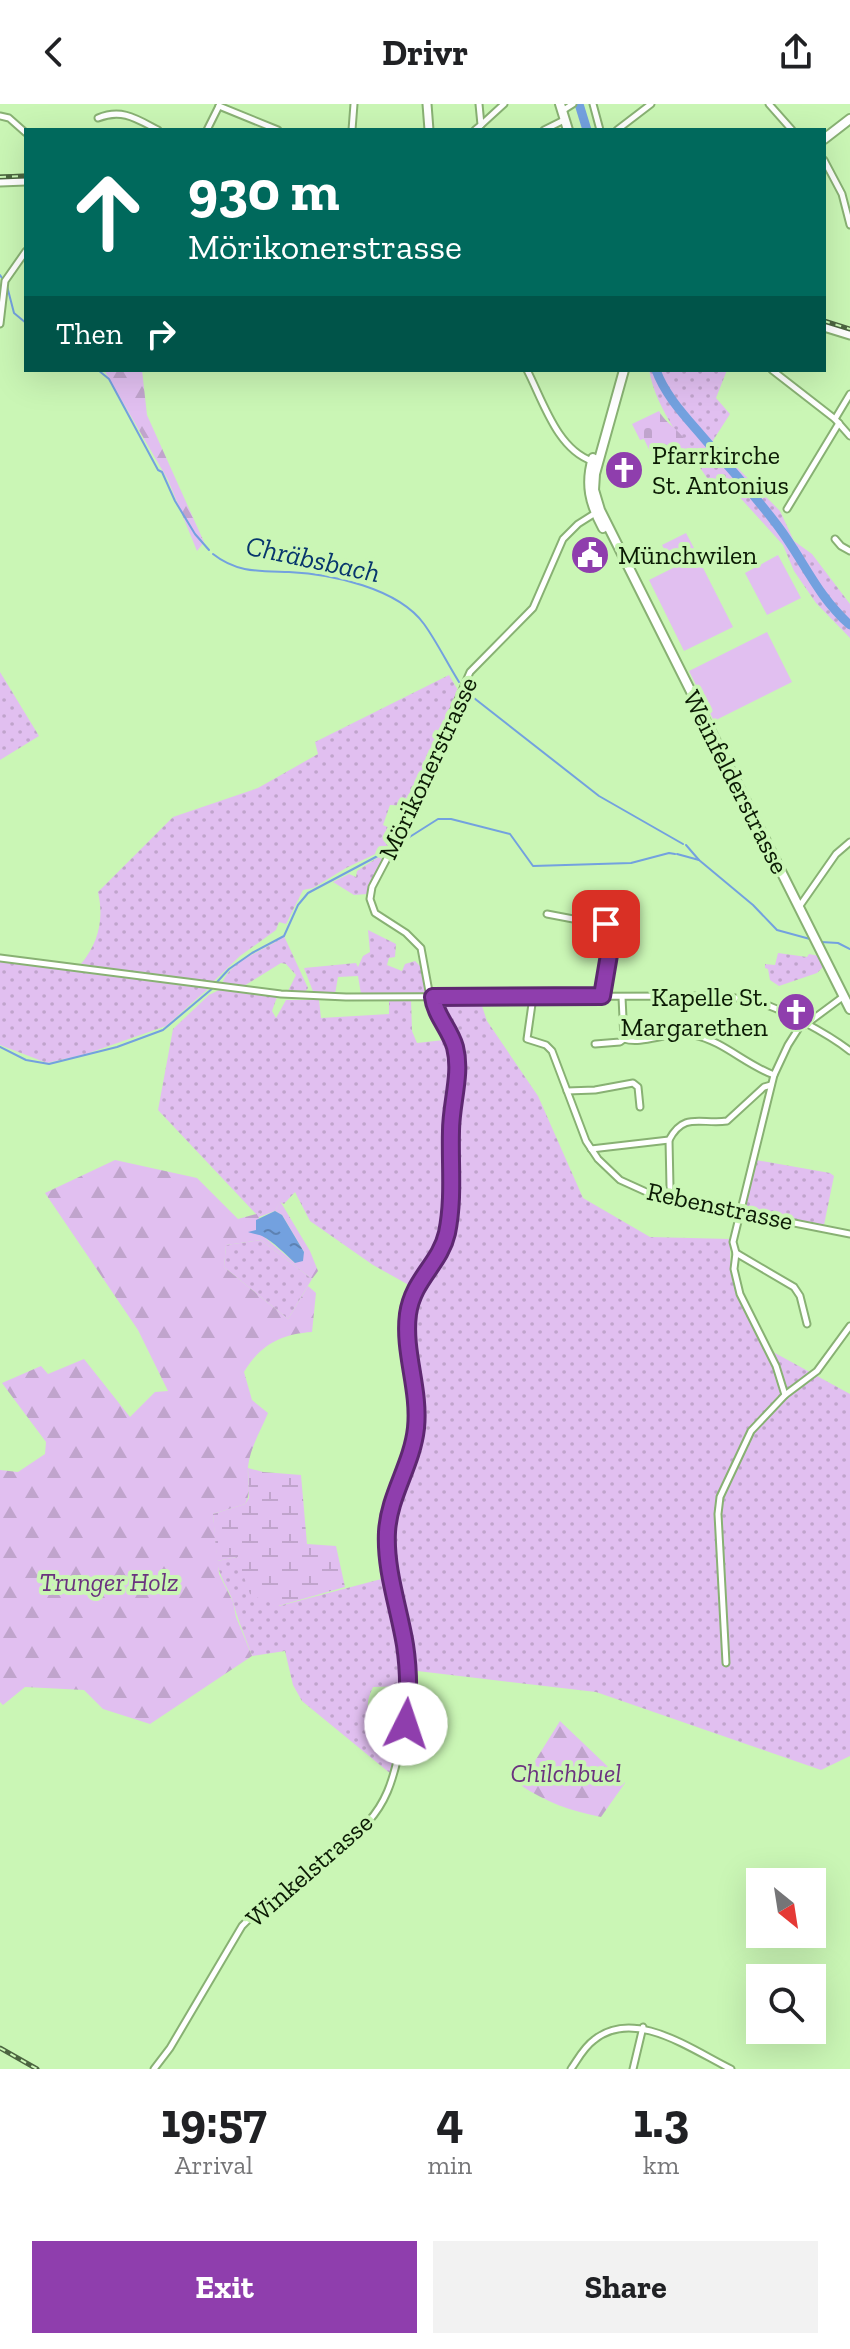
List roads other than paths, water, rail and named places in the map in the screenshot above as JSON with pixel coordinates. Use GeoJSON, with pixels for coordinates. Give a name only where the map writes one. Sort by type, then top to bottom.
{"type":"FeatureCollection","features":[{"type":"Feature","properties":{"kind":"main road"},"geometry":{"type":"LineString","coordinates":[[826,137],[850,119]]}},
{"type":"Feature","properties":{"kind":"main road"},"geometry":{"type":"LineString","coordinates":[[0,181],[24,180]]}},
{"type":"Feature","properties":{"kind":"main road"},"geometry":{"type":"LineString","coordinates":[[826,327],[850,334]]}},
{"type":"Feature","properties":{"kind":"main road","name":"Weinfelderstrasse"},"geometry":{"type":"LineString","coordinates":[[623,372],[610,425],[594,462],[597,512],[850,1009]]}},
{"type":"Feature","properties":{"kind":"street"},"geometry":{"type":"LineString","coordinates":[[352,128],[354,104]]}},
{"type":"Feature","properties":{"kind":"street"},"geometry":{"type":"LineString","coordinates":[[427,104],[429,128]]}},
{"type":"Feature","properties":{"kind":"street"},"geometry":{"type":"LineString","coordinates":[[479,104],[481,125]]}},
{"type":"Feature","properties":{"kind":"street"},"geometry":{"type":"LineString","coordinates":[[477,128],[504,104]]}},
{"type":"Feature","properties":{"kind":"street"},"geometry":{"type":"LineString","coordinates":[[593,104],[599,128]]}},
{"type":"Feature","properties":{"kind":"street"},"geometry":{"type":"LineString","coordinates":[[620,128],[651,104]]}},
{"type":"Feature","properties":{"kind":"street"},"geometry":{"type":"LineString","coordinates":[[769,104],[790,128]]}},
{"type":"Feature","properties":{"kind":"street"},"geometry":{"type":"LineString","coordinates":[[208,128],[220,105],[273,128]]}},
{"type":"Feature","properties":{"kind":"street"},"geometry":{"type":"LineString","coordinates":[[547,128],[572,105]]}},
{"type":"Feature","properties":{"kind":"street"},"geometry":{"type":"LineString","coordinates":[[98,118],[110,113],[125,113],[154,128]]}},
{"type":"Feature","properties":{"kind":"street"},"geometry":{"type":"LineString","coordinates":[[0,116],[9,118],[24,131]]}},
{"type":"Feature","properties":{"kind":"street"},"geometry":{"type":"LineString","coordinates":[[826,164],[842,194],[850,225]]}},
{"type":"Feature","properties":{"kind":"street"},"geometry":{"type":"LineString","coordinates":[[0,324],[5,281],[24,254]]}},
{"type":"Feature","properties":{"kind":"street"},"geometry":{"type":"LineString","coordinates":[[528,372],[564,441],[575,453],[594,462]]}},
{"type":"Feature","properties":{"kind":"street"},"geometry":{"type":"LineString","coordinates":[[775,372],[837,421],[850,436]]}},
{"type":"Feature","properties":{"kind":"street"},"geometry":{"type":"LineString","coordinates":[[787,509],[850,394]]}},
{"type":"Feature","properties":{"kind":"street","name":"Mörikonerstrasse"},"geometry":{"type":"LineString","coordinates":[[455,1047],[434,1006],[423,951],[415,940],[375,913],[370,899],[372,887],[403,828],[470,672],[533,608],[563,539],[578,524],[597,512]]}},
{"type":"Feature","properties":{"kind":"street"},"geometry":{"type":"LineString","coordinates":[[835,539],[850,551]]}},
{"type":"Feature","properties":{"kind":"street"},"geometry":{"type":"LineString","coordinates":[[798,907],[836,854],[850,842]]}},
{"type":"Feature","properties":{"kind":"street"},"geometry":{"type":"LineString","coordinates":[[547,914],[610,926],[612,937],[602,996]]}},
{"type":"Feature","properties":{"kind":"street"},"geometry":{"type":"LineString","coordinates":[[0,958],[281,994],[346,997],[707,997],[752,1000],[804,1024],[850,1051]]}},
{"type":"Feature","properties":{"kind":"street"},"geometry":{"type":"LineString","coordinates":[[807,1324],[800,1296],[794,1287],[736,1253],[733,1242],[774,1075],[788,1045],[804,1024],[844,996]]}},
{"type":"Feature","properties":{"kind":"street","name":"Rebenstrasse"},"geometry":{"type":"LineString","coordinates":[[533,997],[526,1037],[551,1049],[591,1149],[612,1174],[653,1195],[850,1234]]}},
{"type":"Feature","properties":{"kind":"street"},"geometry":{"type":"LineString","coordinates":[[622,997],[624,1039]]}},
{"type":"Feature","properties":{"kind":"street"},"geometry":{"type":"LineString","coordinates":[[595,1044],[675,1034],[699,1036],[774,1075]]}},
{"type":"Feature","properties":{"kind":"street","name":"Winkelstrasse"},"geometry":{"type":"LineString","coordinates":[[154,2069],[170,2048],[242,1926],[368,1822],[379,1809],[391,1783],[406,1724],[409,1680],[406,1647],[390,1569],[388,1524],[390,1506],[411,1454],[416,1428],[416,1397],[408,1350],[408,1316],[413,1294],[442,1249],[450,1208],[453,1177],[451,1132],[457,1063],[455,1047]]}},
{"type":"Feature","properties":{"kind":"street"},"geometry":{"type":"LineString","coordinates":[[567,1091],[633,1083],[638,1087],[640,1107]]}},
{"type":"Feature","properties":{"kind":"street"},"geometry":{"type":"LineString","coordinates":[[670,1187],[669,1140],[677,1128],[688,1122],[731,1119],[764,1087],[771,1085]]}},
{"type":"Feature","properties":{"kind":"street"},"geometry":{"type":"LineString","coordinates":[[591,1149],[669,1140]]}},
{"type":"Feature","properties":{"kind":"street"},"geometry":{"type":"LineString","coordinates":[[736,1253],[734,1269],[740,1294],[776,1366],[785,1395]]}},
{"type":"Feature","properties":{"kind":"street"},"geometry":{"type":"LineString","coordinates":[[726,1663],[718,1514],[720,1497],[751,1431],[785,1395],[817,1371],[850,1326]]}},
{"type":"Feature","properties":{"kind":"street"},"geometry":{"type":"LineString","coordinates":[[571,2069],[584,2049],[606,2032],[625,2026],[643,2027],[731,2069]]}},
{"type":"Feature","properties":{"kind":"street"},"geometry":{"type":"LineString","coordinates":[[633,2069],[643,2027]]}},
{"type":"Feature","properties":{"kind":"water"},"geometry":{"type":"Polygon","coordinates":[[[275,1211],[282,1215],[304,1252],[303,1261],[295,1263],[260,1235],[248,1232],[256,1230],[256,1220],[275,1211]]]}},
{"type":"Feature","properties":{"kind":"waterway"},"geometry":{"type":"LineString","coordinates":[[579,104],[586,128]]}},
{"type":"Feature","properties":{"kind":"waterway","name":"Chräbsbach"},"geometry":{"type":"LineString","coordinates":[[7,286],[14,313],[24,321]]}},
{"type":"Feature","properties":{"kind":"waterway","name":"Chräbsbach"},"geometry":{"type":"LineString","coordinates":[[100,372],[109,379],[175,501],[209,550]]}},
{"type":"Feature","properties":{"kind":"waterway"},"geometry":{"type":"LineString","coordinates":[[657,372],[676,404],[784,534],[827,601],[850,625]]}},
{"type":"Feature","properties":{"kind":"waterway","name":"Chräbsbach"},"geometry":{"type":"LineString","coordinates":[[213,554],[231,565],[249,570],[306,573],[381,592],[398,601],[424,624],[459,682]]}},
{"type":"Feature","properties":{"kind":"waterway","name":"Chräbsbach"},"geometry":{"type":"LineString","coordinates":[[465,691],[599,796],[683,844]]}},
{"type":"Feature","properties":{"kind":"waterway"},"geometry":{"type":"LineString","coordinates":[[397,845],[438,819],[451,819],[510,834],[533,866],[631,863],[675,854]]}},
{"type":"Feature","properties":{"kind":"waterway","name":"Chräbsbach"},"geometry":{"type":"LineString","coordinates":[[686,845],[777,930],[810,939]]}},
{"type":"Feature","properties":{"kind":"waterway"},"geometry":{"type":"LineString","coordinates":[[217,982],[252,953],[284,936],[298,905],[308,893],[387,851]]}},
{"type":"Feature","properties":{"kind":"waterway"},"geometry":{"type":"LineString","coordinates":[[677,854],[699,860]]}},
{"type":"Feature","properties":{"kind":"waterway","name":"Chräbsbach"},"geometry":{"type":"LineString","coordinates":[[821,942],[838,943],[850,949]]}},
{"type":"Feature","properties":{"kind":"waterway"},"geometry":{"type":"LineString","coordinates":[[0,1047],[26,1060],[49,1064],[117,1047],[163,1030],[213,988]]}},
{"type":"Feature","properties":{"kind":"railway"},"geometry":{"type":"LineString","coordinates":[[0,177],[24,176]]}},
{"type":"Feature","properties":{"kind":"railway"},"geometry":{"type":"LineString","coordinates":[[826,322],[850,329]]}},
{"type":"Feature","properties":{"kind":"railway"},"geometry":{"type":"LineString","coordinates":[[0,2048],[37,2069]]}},
{"type":"Feature","properties":{"kind":"place","name":"Pfarrkirche St. Antonius"},"geometry":{"type":"Point","coordinates":[624,470]}},
{"type":"Feature","properties":{"kind":"place","name":"Münchwilen"},"geometry":{"type":"Point","coordinates":[590,555]}},
{"type":"Feature","properties":{"kind":"place","name":"Kapelle St. Margarethen"},"geometry":{"type":"Point","coordinates":[796,1012]}},
{"type":"Feature","properties":{"kind":"park label","name":"Trunger Holz"},"geometry":{"type":"Point","coordinates":[109,1582]}},
{"type":"Feature","properties":{"kind":"park label","name":"Chilchbuel"},"geometry":{"type":"Point","coordinates":[566,1773]}}]}
